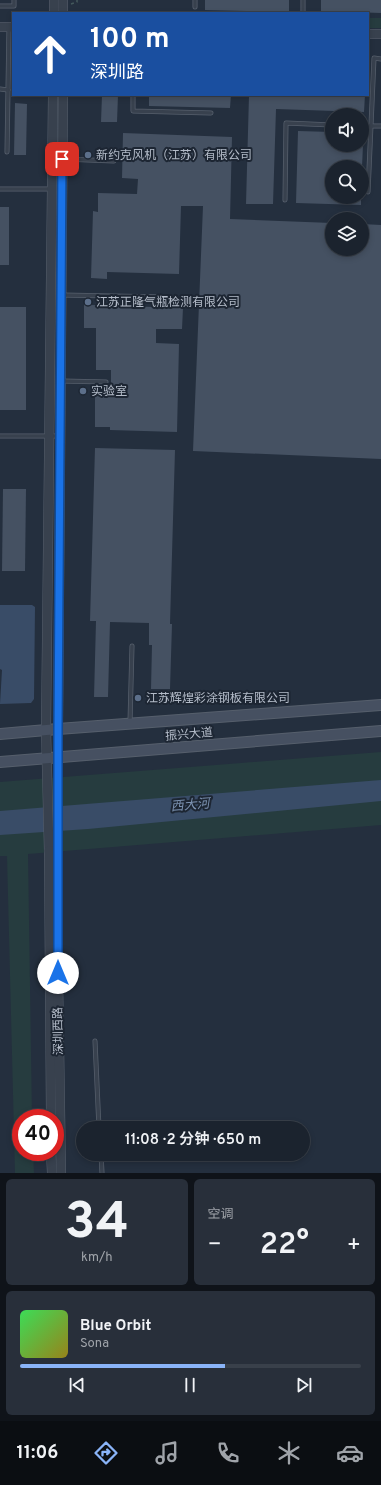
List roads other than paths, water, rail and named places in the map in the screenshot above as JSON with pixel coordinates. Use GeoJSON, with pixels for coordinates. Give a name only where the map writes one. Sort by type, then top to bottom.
{"type":"FeatureCollection","features":[{"type":"Feature","properties":{"kind":"main road","name":"振兴大道"},"geometry":{"type":"LineString","coordinates":[[0,734],[58,728],[381,705]]}},
{"type":"Feature","properties":{"kind":"main road","name":"振兴大道"},"geometry":{"type":"LineString","coordinates":[[0,762],[381,731]]}},
{"type":"Feature","properties":{"kind":"street"},"geometry":{"type":"LineString","coordinates":[[54,0],[54,12]]}},
{"type":"Feature","properties":{"kind":"street"},"geometry":{"type":"LineString","coordinates":[[63,0],[63,12]]}},
{"type":"Feature","properties":{"kind":"street"},"geometry":{"type":"LineString","coordinates":[[369,34],[381,34]]}},
{"type":"Feature","properties":{"kind":"street"},"geometry":{"type":"LineString","coordinates":[[53,96],[61,295],[58,784],[54,849]]}},
{"type":"Feature","properties":{"kind":"street"},"geometry":{"type":"LineString","coordinates":[[54,849],[47,784],[46,758],[49,436],[57,189],[62,159],[63,96]]}},
{"type":"Feature","properties":{"kind":"street","name":"深圳西路"},"geometry":{"type":"LineString","coordinates":[[51,1109],[54,849]]}},
{"type":"Feature","properties":{"kind":"street","name":"深圳西路"},"geometry":{"type":"LineString","coordinates":[[54,849],[58,973],[61,1173]]}},
{"type":"Feature","properties":{"kind":"street"},"geometry":{"type":"LineString","coordinates":[[51,1161],[52,1173]]}},
{"type":"Feature","properties":{"kind":"lane"},"geometry":{"type":"LineString","coordinates":[[0,6],[14,6],[14,0]]}},
{"type":"Feature","properties":{"kind":"lane"},"geometry":{"type":"LineString","coordinates":[[195,0],[195,8]]}},
{"type":"Feature","properties":{"kind":"lane"},"geometry":{"type":"LineString","coordinates":[[303,0],[303,12]]}},
{"type":"Feature","properties":{"kind":"lane"},"geometry":{"type":"LineString","coordinates":[[7,27],[7,152]]}},
{"type":"Feature","properties":{"kind":"lane"},"geometry":{"type":"LineString","coordinates":[[369,170],[374,58],[381,59]]}},
{"type":"Feature","properties":{"kind":"lane"},"geometry":{"type":"LineString","coordinates":[[0,89],[8,90]]}},
{"type":"Feature","properties":{"kind":"lane"},"geometry":{"type":"LineString","coordinates":[[133,96],[133,111],[211,113]]}},
{"type":"Feature","properties":{"kind":"lane"},"geometry":{"type":"LineString","coordinates":[[285,200],[286,124],[325,125]]}},
{"type":"Feature","properties":{"kind":"lane"},"geometry":{"type":"LineString","coordinates":[[371,126],[381,126]]}},
{"type":"Feature","properties":{"kind":"lane"},"geometry":{"type":"LineString","coordinates":[[62,159],[114,161]]}},
{"type":"Feature","properties":{"kind":"lane"},"geometry":{"type":"LineString","coordinates":[[0,189],[57,189]]}},
{"type":"Feature","properties":{"kind":"lane"},"geometry":{"type":"LineString","coordinates":[[61,295],[163,297]]}},
{"type":"Feature","properties":{"kind":"lane"},"geometry":{"type":"LineString","coordinates":[[61,381],[106,382]]}},
{"type":"Feature","properties":{"kind":"lane"},"geometry":{"type":"LineString","coordinates":[[0,436],[60,436]]}},
{"type":"Feature","properties":{"kind":"lane"},"geometry":{"type":"LineString","coordinates":[[130,724],[132,646]]}},
{"type":"Feature","properties":{"kind":"lane"},"geometry":{"type":"LineString","coordinates":[[95,1041],[99,1121]]}},
{"type":"Feature","properties":{"kind":"lane"},"geometry":{"type":"LineString","coordinates":[[101,1161],[102,1173]]}},
{"type":"Feature","properties":{"kind":"water"},"geometry":{"type":"Polygon","coordinates":[[[0,605],[32,605],[35,607],[34,699],[31,703],[0,704],[2,670],[0,669],[0,605]]]}},
{"type":"Feature","properties":{"kind":"water","name":"西大河"},"geometry":{"type":"Polygon","coordinates":[[[381,780],[381,801],[88,829],[0,835],[0,811],[381,780]]]}},
{"type":"Feature","properties":{"kind":"place","name":"新约克风机（江苏）有限公司"},"geometry":{"type":"Point","coordinates":[88,155]}},
{"type":"Feature","properties":{"kind":"place","name":"江苏正隆气瓶检测有限公司"},"geometry":{"type":"Point","coordinates":[88,302]}},
{"type":"Feature","properties":{"kind":"place","name":"实验室"},"geometry":{"type":"Point","coordinates":[83,391]}},
{"type":"Feature","properties":{"kind":"place","name":"江苏辉煌彩涂钢板有限公司"},"geometry":{"type":"Point","coordinates":[138,698]}}]}
